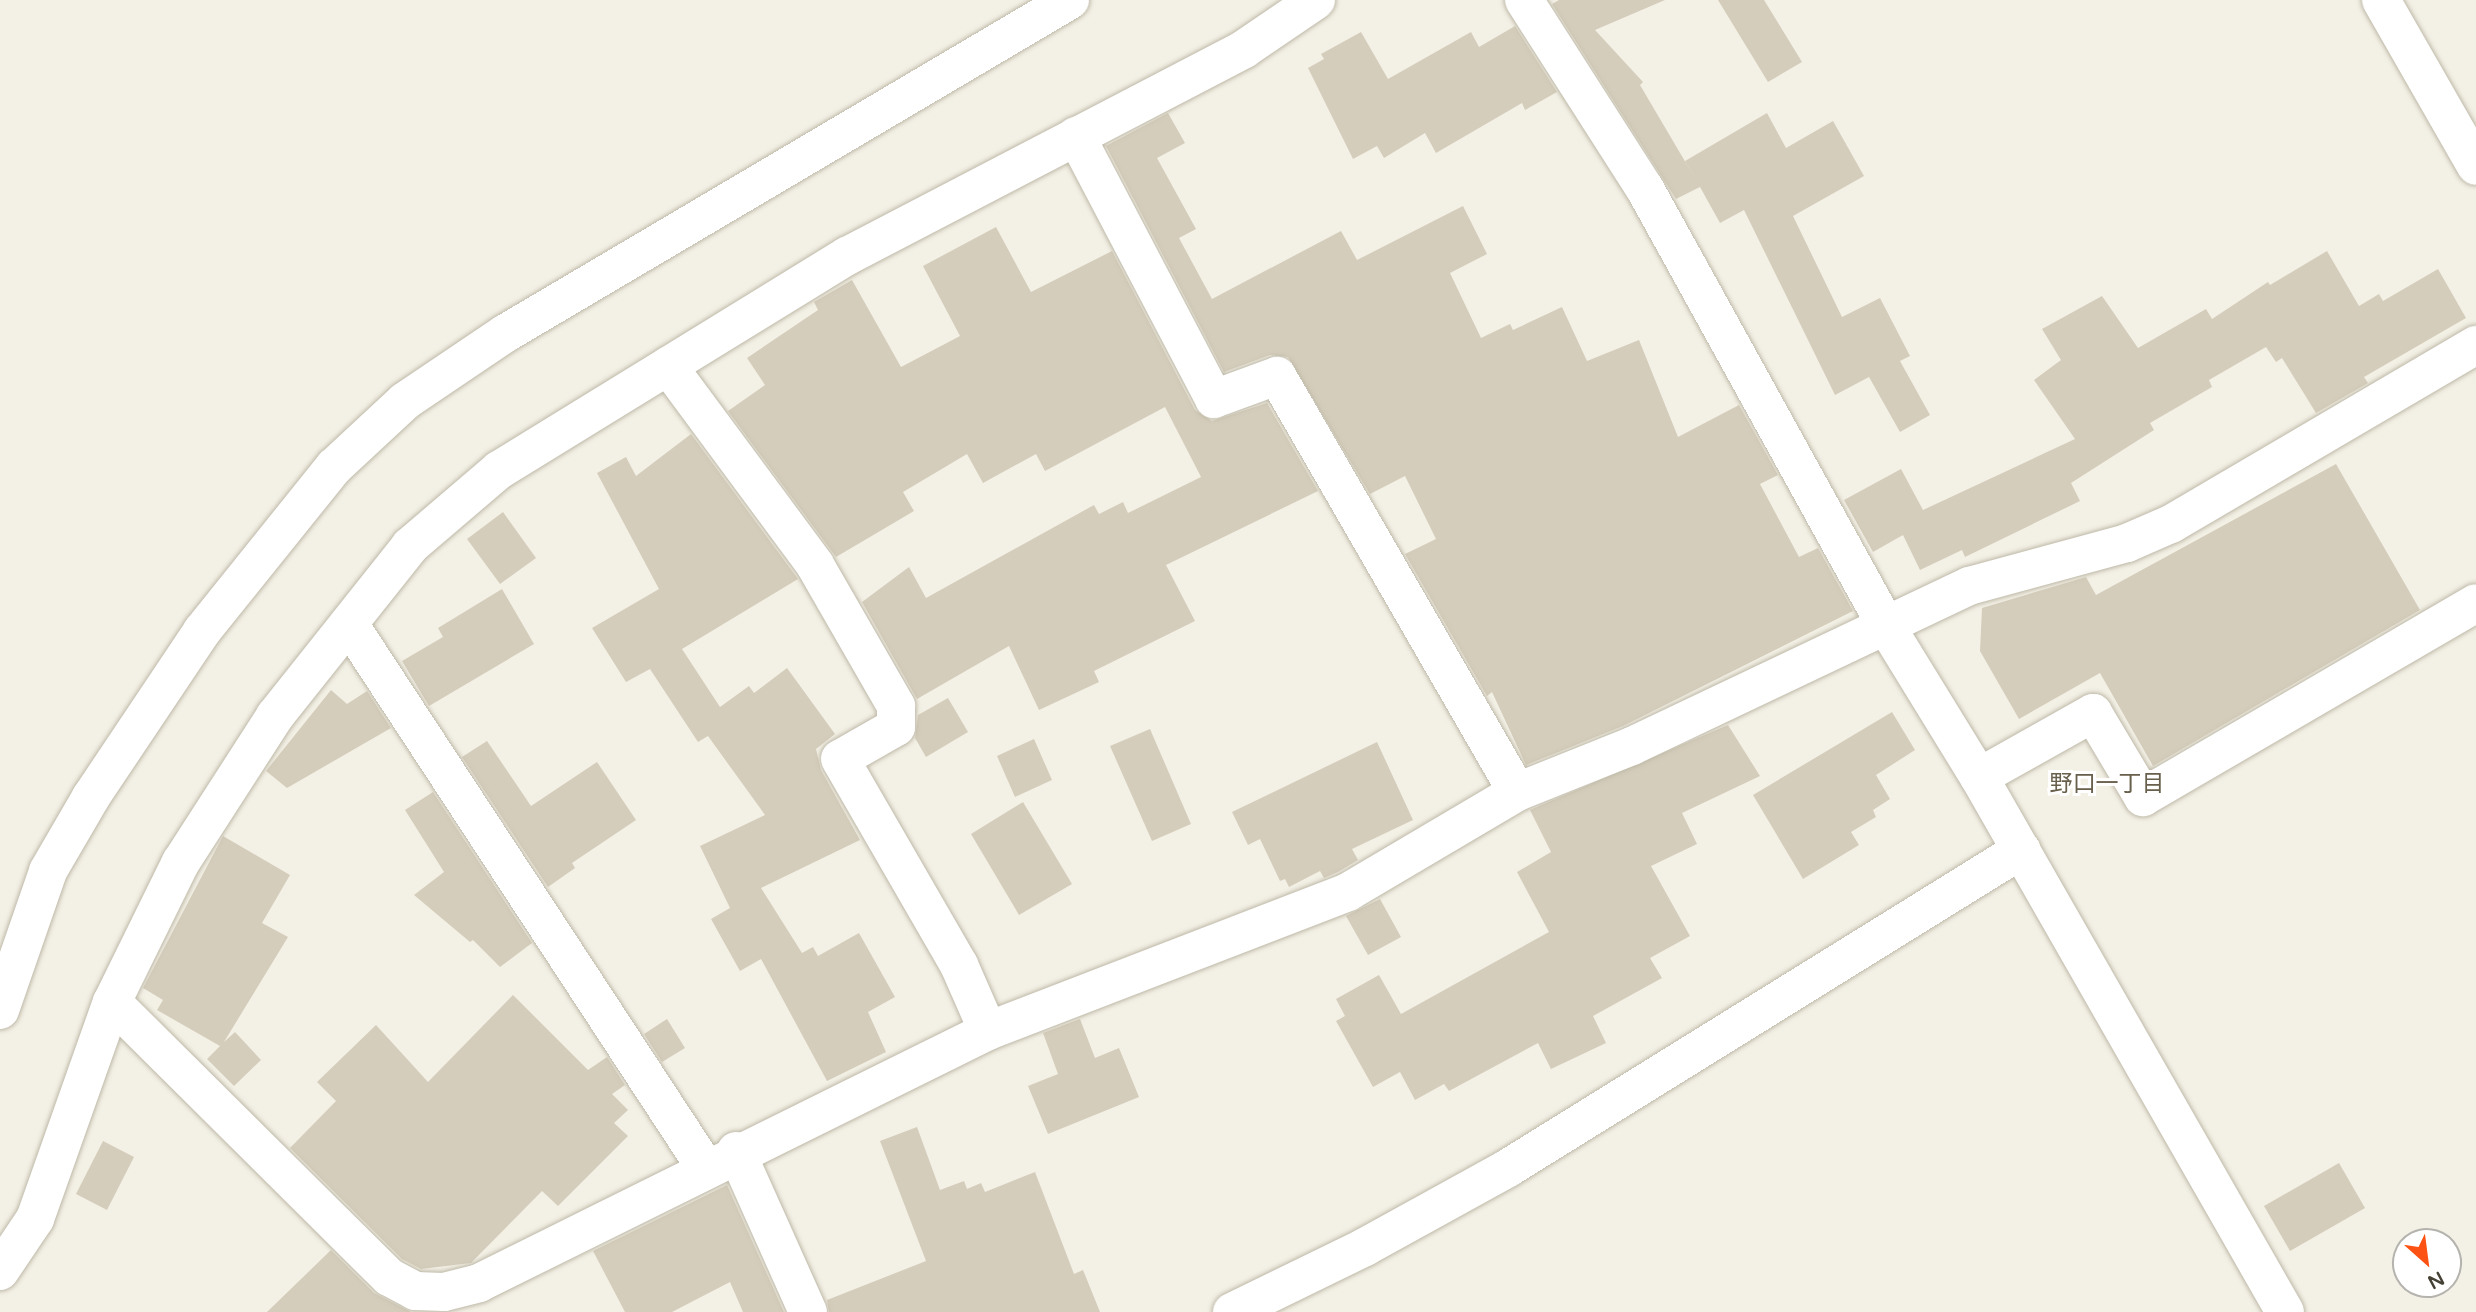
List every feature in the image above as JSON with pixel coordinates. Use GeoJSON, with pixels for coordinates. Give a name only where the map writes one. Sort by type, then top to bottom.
{"type":"FeatureCollection","features":[{"type":"Feature","properties":{"kind":"street"},"geometry":{"type":"LineString","coordinates":[[0,1010],[48,872],[91,797],[202,631],[334,467],[405,401],[506,333],[1070,0]]}},
{"type":"Feature","properties":{"kind":"street"},"geometry":{"type":"LineString","coordinates":[[0,1271],[35,1219],[112,1002],[181,862],[275,716],[410,546],[499,470],[847,256],[1244,49],[1316,0]]}},
{"type":"Feature","properties":{"kind":"street"},"geometry":{"type":"LineString","coordinates":[[1524,0],[1645,189],[1886,625],[2021,849],[2285,1312]]}},
{"type":"Feature","properties":{"kind":"street"},"geometry":{"type":"LineString","coordinates":[[2381,0],[2476,166]]}},
{"type":"Feature","properties":{"kind":"street"},"geometry":{"type":"LineString","coordinates":[[1076,136],[1214,399],[1277,376],[1517,792]]}},
{"type":"Feature","properties":{"kind":"street"},"geometry":{"type":"LineString","coordinates":[[112,1002],[389,1277],[415,1291],[444,1292],[479,1283],[720,1159],[988,1031],[1348,892],[1517,792],[1632,746],[1969,586],[2127,543],[2171,524],[2476,345]]}},
{"type":"Feature","properties":{"kind":"street"},"geometry":{"type":"LineString","coordinates":[[668,366],[815,565],[896,706],[896,727],[840,759],[959,965],[988,1031]]}},
{"type":"Feature","properties":{"kind":"street"},"geometry":{"type":"LineString","coordinates":[[1979,777],[2093,713],[2143,797],[2476,603]]}},
{"type":"Feature","properties":{"kind":"street"},"geometry":{"type":"LineString","coordinates":[[349,624],[720,1159],[808,1312]]}},
{"type":"Feature","properties":{"kind":"street"},"geometry":{"type":"LineString","coordinates":[[1232,1312],[1366,1247],[1508,1168],[2021,849]]}},
{"type":"Feature","properties":{"kind":"building"},"geometry":{"type":"Polygon","coordinates":[[[1559,0],[1665,0],[1595,30],[1643,82],[1640,85],[1696,180],[1685,161],[1767,113],[1786,148],[1833,121],[1864,176],[1793,216],[1842,317],[1880,298],[1910,356],[1900,361],[1930,415],[1900,432],[1869,377],[1835,395],[1744,210],[1720,223],[1700,187],[1676,199],[1552,4],[1559,0]]]}},
{"type":"Feature","properties":{"kind":"building"},"geometry":{"type":"Polygon","coordinates":[[[1718,0],[1764,0],[1802,62],[1768,82],[1718,0]]]}},
{"type":"Feature","properties":{"kind":"building"},"geometry":{"type":"Polygon","coordinates":[[[1515,26],[1557,92],[1525,110],[1522,103],[1436,153],[1425,133],[1384,158],[1377,146],[1353,159],[1308,68],[1324,59],[1321,54],[1361,32],[1388,79],[1471,32],[1479,47],[1515,26]]]}},
{"type":"Feature","properties":{"kind":"building"},"geometry":{"type":"Polygon","coordinates":[[[1168,113],[1185,143],[1157,158],[1196,229],[1179,238],[1212,299],[1341,231],[1357,260],[1463,206],[1487,254],[1450,273],[1481,338],[1510,324],[1513,330],[1562,307],[1587,361],[1639,340],[1678,437],[1739,405],[1778,475],[1760,484],[1799,557],[1818,548],[1853,611],[1623,726],[1526,765],[1492,692],[1487,696],[1405,554],[1436,539],[1405,476],[1370,494],[1288,357],[1270,355],[1224,372],[1106,146],[1168,113]]]}},
{"type":"Feature","properties":{"kind":"building"},"geometry":{"type":"Polygon","coordinates":[[[996,227],[1031,292],[1112,251],[1195,410],[1212,421],[1267,403],[1318,491],[1166,565],[1195,621],[1094,671],[1099,682],[1039,710],[1009,646],[917,699],[862,602],[909,567],[926,598],[1094,505],[1099,514],[1123,502],[1128,513],[1201,477],[1165,407],[1045,471],[1036,454],[983,483],[967,454],[903,492],[914,511],[836,557],[728,411],[765,385],[747,358],[818,310],[814,302],[852,280],[901,367],[960,336],[923,266],[996,227]]]}},
{"type":"Feature","properties":{"kind":"building"},"geometry":{"type":"Polygon","coordinates":[[[2327,251],[2359,306],[2379,294],[2383,301],[2438,269],[2466,318],[2364,377],[2368,383],[2316,413],[2282,358],[2276,362],[2266,347],[2209,380],[2212,387],[2150,423],[2154,430],[2071,483],[2080,501],[1965,557],[1962,550],[1920,570],[1903,535],[1873,552],[1844,500],[1901,469],[1923,510],[2075,439],[2034,380],[2061,360],[2042,329],[2102,296],[2138,348],[2206,309],[2212,319],[2268,282],[2270,285],[2327,251]]]}},
{"type":"Feature","properties":{"kind":"building"},"geometry":{"type":"Polygon","coordinates":[[[691,434],[798,579],[682,649],[720,707],[749,686],[754,693],[787,668],[835,734],[816,749],[821,770],[860,840],[761,888],[802,953],[813,947],[818,956],[859,933],[895,997],[868,1012],[886,1052],[827,1081],[761,959],[740,971],[711,919],[730,908],[700,846],[765,815],[708,736],[698,742],[650,669],[626,682],[592,628],[659,589],[597,473],[626,457],[636,476],[691,434]]]}},
{"type":"Feature","properties":{"kind":"building"},"geometry":{"type":"Polygon","coordinates":[[[2336,464],[2420,610],[2153,766],[2100,673],[2019,719],[1980,651],[1982,608],[2086,577],[2096,595],[2336,464]]]}},
{"type":"Feature","properties":{"kind":"building"},"geometry":{"type":"Polygon","coordinates":[[[503,512],[536,558],[500,584],[467,539],[503,512]]]}},
{"type":"Feature","properties":{"kind":"building"},"geometry":{"type":"Polygon","coordinates":[[[502,589],[534,644],[429,706],[402,661],[443,637],[438,628],[502,589]]]}},
{"type":"Feature","properties":{"kind":"building"},"geometry":{"type":"Polygon","coordinates":[[[331,690],[347,704],[367,691],[391,728],[287,788],[266,771],[331,690]]]}},
{"type":"Feature","properties":{"kind":"building"},"geometry":{"type":"Polygon","coordinates":[[[948,698],[968,732],[926,757],[915,738],[918,715],[948,698]]]}},
{"type":"Feature","properties":{"kind":"building"},"geometry":{"type":"Polygon","coordinates":[[[1892,712],[1915,750],[1876,775],[1890,799],[1873,810],[1876,817],[1851,832],[1859,845],[1803,879],[1753,795],[1892,712]]]}},
{"type":"Feature","properties":{"kind":"building"},"geometry":{"type":"Polygon","coordinates":[[[1728,725],[1760,776],[1682,813],[1697,844],[1651,866],[1690,936],[1650,958],[1662,978],[1593,1016],[1606,1043],[1551,1069],[1538,1043],[1449,1091],[1444,1084],[1415,1100],[1400,1072],[1373,1087],[1336,1021],[1345,1016],[1336,999],[1379,975],[1401,1014],[1549,932],[1517,872],[1551,852],[1530,810],[1728,725]]]}},
{"type":"Feature","properties":{"kind":"building"},"geometry":{"type":"Polygon","coordinates":[[[1150,729],[1191,824],[1152,841],[1110,746],[1150,729]]]}},
{"type":"Feature","properties":{"kind":"building"},"geometry":{"type":"Polygon","coordinates":[[[1034,739],[1052,780],[1015,797],[997,756],[1034,739]]]}},
{"type":"Feature","properties":{"kind":"building"},"geometry":{"type":"Polygon","coordinates":[[[487,741],[531,806],[597,762],[636,820],[572,863],[575,868],[548,887],[462,757],[487,741]]]}},
{"type":"Feature","properties":{"kind":"building"},"geometry":{"type":"Polygon","coordinates":[[[1377,742],[1413,820],[1352,849],[1358,860],[1338,872],[1324,878],[1320,871],[1289,887],[1285,879],[1280,881],[1260,839],[1248,845],[1232,812],[1377,742]]]}},
{"type":"Feature","properties":{"kind":"building"},"geometry":{"type":"Polygon","coordinates":[[[433,792],[532,943],[500,967],[473,940],[470,942],[414,895],[444,872],[405,810],[433,792]]]}},
{"type":"Feature","properties":{"kind":"building"},"geometry":{"type":"Polygon","coordinates":[[[1023,802],[1072,884],[1019,915],[971,834],[1023,802]]]}},
{"type":"Feature","properties":{"kind":"building"},"geometry":{"type":"Polygon","coordinates":[[[223,836],[290,875],[262,923],[288,937],[224,1042],[235,1032],[261,1060],[234,1086],[207,1059],[220,1046],[157,1010],[163,1000],[143,988],[223,836]]]}},
{"type":"Feature","properties":{"kind":"building"},"geometry":{"type":"Polygon","coordinates":[[[1380,899],[1401,937],[1368,955],[1346,916],[1380,899]]]}},
{"type":"Feature","properties":{"kind":"building"},"geometry":{"type":"Polygon","coordinates":[[[513,995],[588,1070],[607,1057],[625,1085],[612,1094],[628,1110],[614,1123],[628,1136],[558,1206],[542,1191],[471,1263],[421,1269],[402,1259],[290,1148],[336,1101],[317,1082],[376,1025],[428,1082],[513,995]]]}},
{"type":"Feature","properties":{"kind":"building"},"geometry":{"type":"Polygon","coordinates":[[[667,1019],[685,1048],[662,1062],[644,1034],[667,1019]]]}},
{"type":"Feature","properties":{"kind":"building"},"geometry":{"type":"Polygon","coordinates":[[[1080,1019],[1095,1058],[1119,1048],[1139,1097],[1048,1134],[1028,1086],[1058,1074],[1043,1033],[1080,1019]]]}},
{"type":"Feature","properties":{"kind":"building"},"geometry":{"type":"Polygon","coordinates":[[[917,1127],[940,1190],[964,1181],[967,1189],[981,1183],[985,1192],[1035,1172],[1074,1274],[1083,1270],[1100,1312],[829,1312],[827,1300],[926,1261],[880,1141],[917,1127]]]}},
{"type":"Feature","properties":{"kind":"building"},"geometry":{"type":"Polygon","coordinates":[[[103,1141],[134,1157],[107,1210],[76,1194],[103,1141]]]}},
{"type":"Feature","properties":{"kind":"building"},"geometry":{"type":"Polygon","coordinates":[[[2339,1163],[2365,1208],[2290,1251],[2264,1206],[2339,1163]]]}},
{"type":"Feature","properties":{"kind":"building"},"geometry":{"type":"Polygon","coordinates":[[[727,1185],[784,1312],[743,1312],[730,1282],[672,1312],[625,1312],[593,1251],[727,1185]]]}},
{"type":"Feature","properties":{"kind":"building"},"geometry":{"type":"Polygon","coordinates":[[[331,1250],[374,1293],[411,1312],[267,1312],[331,1250]]]}},
{"type":"Feature","properties":{"kind":"district","name":"野口一丁目"},"geometry":{"type":"Point","coordinates":[2107,784]}}]}
